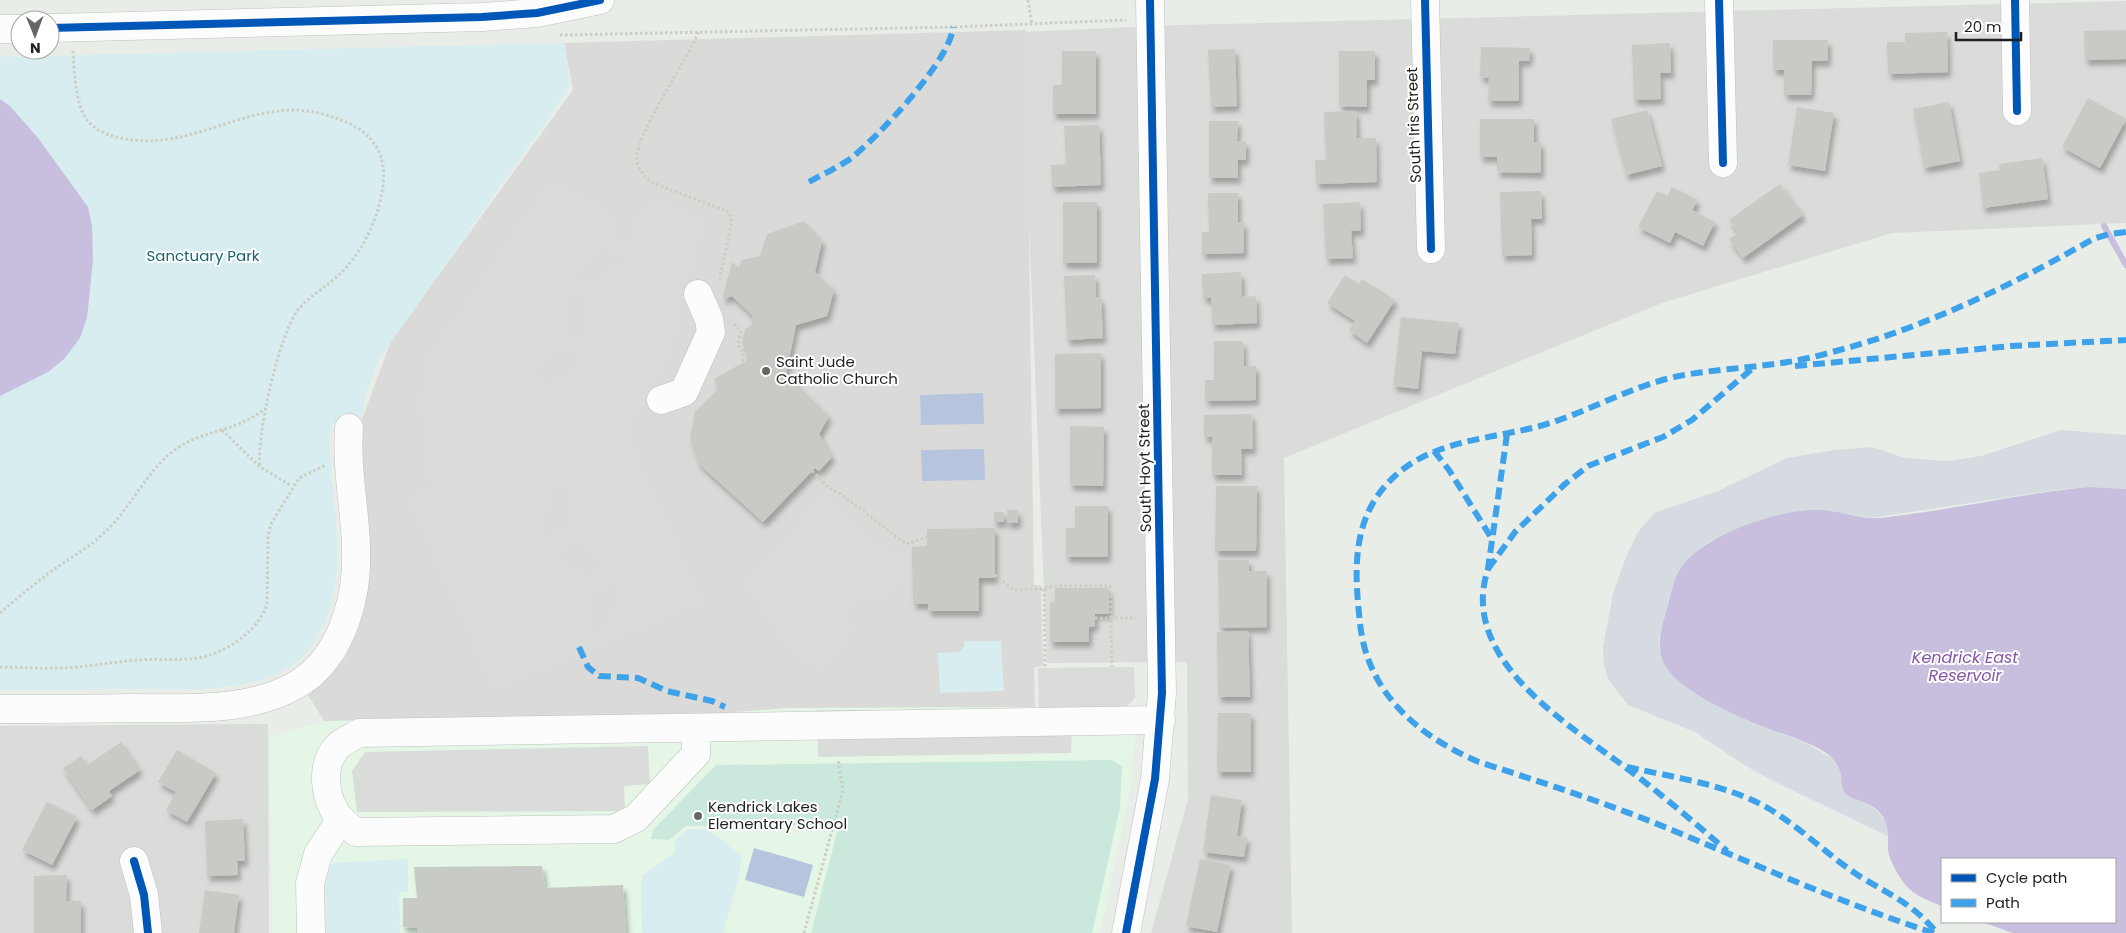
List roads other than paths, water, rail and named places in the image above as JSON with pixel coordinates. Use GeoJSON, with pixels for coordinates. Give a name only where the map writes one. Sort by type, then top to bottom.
{"type":"FeatureCollection","features":[{"type":"Feature","properties":{"kind":"street"},"geometry":{"type":"LineString","coordinates":[[60,28],[482,17],[537,13],[600,0]]}},
{"type":"Feature","properties":{"kind":"street","name":"South Iris Street"},"geometry":{"type":"LineString","coordinates":[[1425,0],[1431,249]]}},
{"type":"Feature","properties":{"kind":"street"},"geometry":{"type":"LineString","coordinates":[[1719,0],[1723,163]]}},
{"type":"Feature","properties":{"kind":"street"},"geometry":{"type":"LineString","coordinates":[[2015,0],[2018,111]]}},
{"type":"Feature","properties":{"kind":"street","name":"South Hoyt Street"},"geometry":{"type":"LineString","coordinates":[[1126,933],[1149,818],[1157,769],[1161,720],[1162,639],[1150,10]]}},
{"type":"Feature","properties":{"kind":"street"},"geometry":{"type":"LineString","coordinates":[[661,400],[684,392],[710,338],[708,289]]}},
{"type":"Feature","properties":{"kind":"street"},"geometry":{"type":"LineString","coordinates":[[0,709],[219,706],[267,697],[288,689],[305,679],[324,661],[332,650],[345,622],[352,598],[356,551],[348,461],[349,428]]}},
{"type":"Feature","properties":{"kind":"street"},"geometry":{"type":"LineString","coordinates":[[696,728],[696,754],[636,818],[614,829],[356,832],[341,820],[331,801],[326,782],[327,763],[339,745],[359,733],[1161,720]]}},
{"type":"Feature","properties":{"kind":"street"},"geometry":{"type":"LineString","coordinates":[[311,933],[310,883],[318,854],[341,820]]}},
{"type":"Feature","properties":{"kind":"street"},"geometry":{"type":"LineString","coordinates":[[134,861],[144,894],[148,933]]}},
{"type":"Feature","properties":{"kind":"water"},"geometry":{"type":"Polygon","coordinates":[[[0,99],[10,106],[38,138],[88,207],[92,226],[93,260],[87,318],[80,338],[64,359],[48,372],[0,396],[0,99]]]}},
{"type":"Feature","properties":{"kind":"water","name":"Kendrick East Reservoir"},"geometry":{"type":"Polygon","coordinates":[[[2089,487],[2126,489],[2126,933],[2013,933],[1985,923],[2116,923],[2116,858],[1941,858],[1941,906],[1919,896],[1903,882],[1892,863],[1888,850],[1887,827],[1884,818],[1872,806],[1846,794],[1842,786],[1840,770],[1831,757],[1810,744],[1745,719],[1708,701],[1677,680],[1664,664],[1661,656],[1661,631],[1672,588],[1679,570],[1708,543],[1726,534],[1765,519],[1802,511],[1824,510],[1878,518],[2089,487]]]}},
{"type":"Feature","properties":{"kind":"waterway"},"geometry":{"type":"LineString","coordinates":[[2104,226],[2126,265]]}},
{"type":"Feature","properties":{"kind":"place","name":"Saint Jude Catholic Church"},"geometry":{"type":"Point","coordinates":[766,371]}},
{"type":"Feature","properties":{"kind":"place","name":"Kendrick Lakes Elementary School"},"geometry":{"type":"Point","coordinates":[698,816]}},
{"type":"Feature","properties":{"kind":"park label","name":"Sanctuary Park"},"geometry":{"type":"Point","coordinates":[203,256]}}]}
